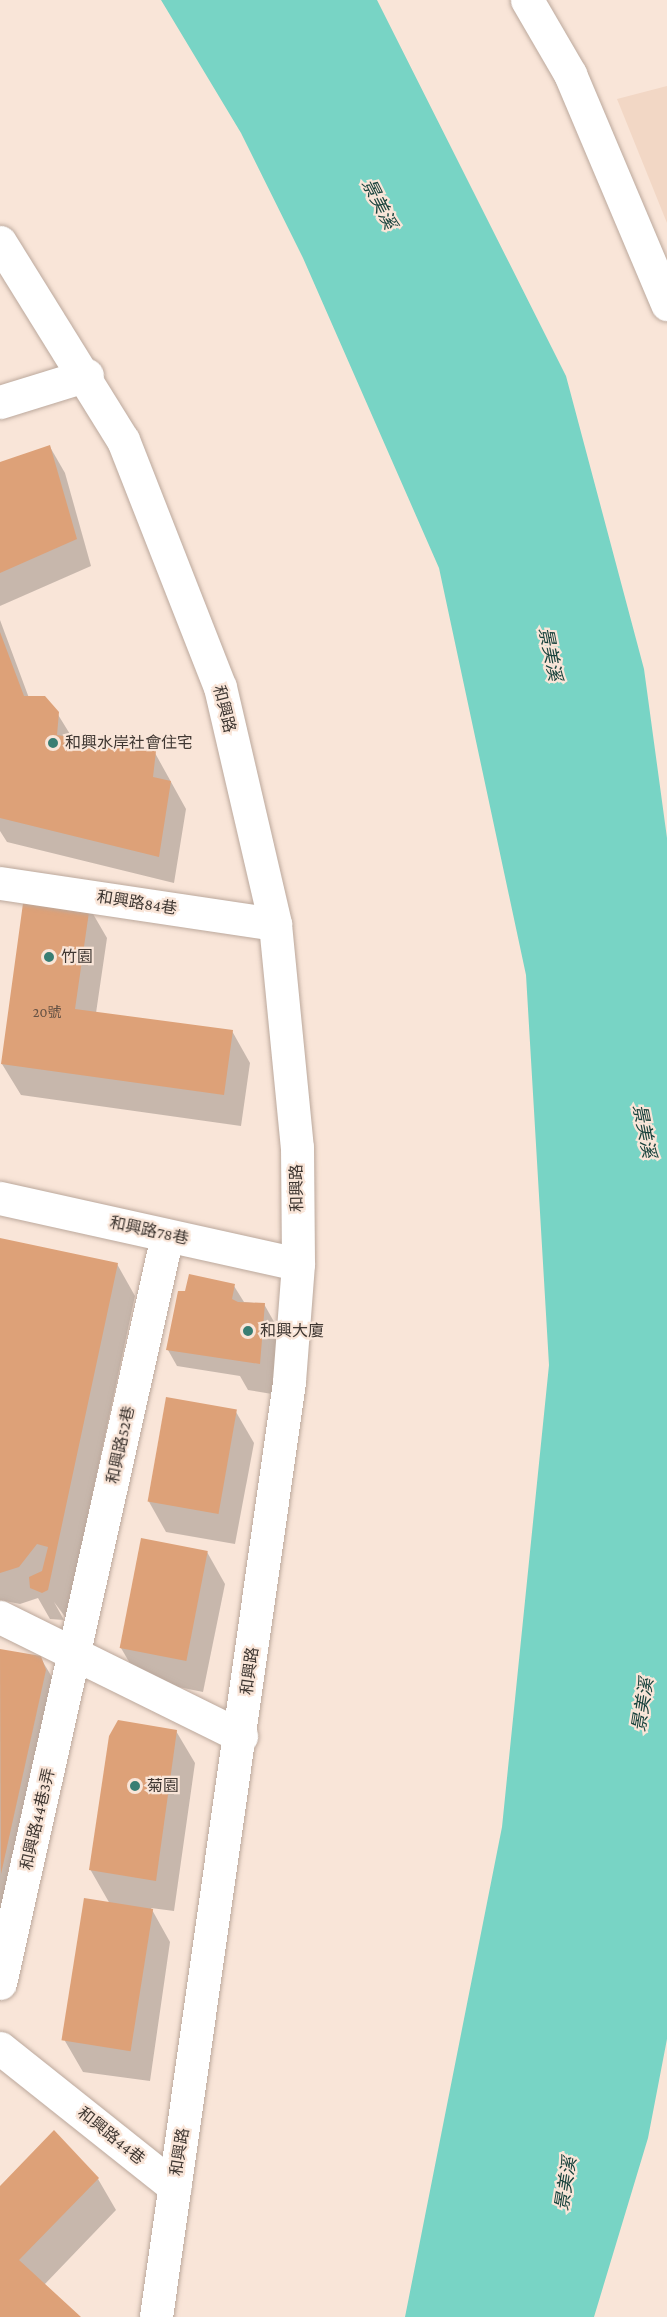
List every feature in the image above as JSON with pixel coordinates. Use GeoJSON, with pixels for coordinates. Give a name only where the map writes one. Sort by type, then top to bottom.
{"type":"FeatureCollection","features":[{"type":"Feature","properties":{"kind":"street"},"geometry":{"type":"LineString","coordinates":[[527,0],[570,74],[667,304]]}},
{"type":"Feature","properties":{"kind":"street","name":"和興路"},"geometry":{"type":"LineString","coordinates":[[0,242],[87,375],[123,440],[220,687],[275,924],[297,1147],[298,1264],[289,1382],[241,1737],[175,2187]]}},
{"type":"Feature","properties":{"kind":"street"},"geometry":{"type":"LineString","coordinates":[[0,402],[87,375]]}},
{"type":"Feature","properties":{"kind":"street","name":"和興路84巷"},"geometry":{"type":"LineString","coordinates":[[0,883],[275,924]]}},
{"type":"Feature","properties":{"kind":"street","name":"和興路78巷"},"geometry":{"type":"LineString","coordinates":[[0,1198],[298,1264]]}},
{"type":"Feature","properties":{"kind":"street","name":"和興路52巷"},"geometry":{"type":"LineString","coordinates":[[75,1655],[167,1234]]}},
{"type":"Feature","properties":{"kind":"street"},"geometry":{"type":"LineString","coordinates":[[0,1617],[241,1737]]}},
{"type":"Feature","properties":{"kind":"street","name":"和興路44巷3弄"},"geometry":{"type":"LineString","coordinates":[[0,1983],[75,1655]]}},
{"type":"Feature","properties":{"kind":"street","name":"和興路44巷"},"geometry":{"type":"LineString","coordinates":[[0,2048],[175,2187]]}},
{"type":"Feature","properties":{"kind":"street"},"geometry":{"type":"LineString","coordinates":[[156,2317],[175,2187]]}},
{"type":"Feature","properties":{"kind":"shaded area"},"geometry":{"type":"Polygon","coordinates":[[[667,86],[667,223],[617,99],[667,86]]]}},
{"type":"Feature","properties":{"kind":"water","name":"景美溪"},"geometry":{"type":"Polygon","coordinates":[[[161,0],[377,0],[566,376],[644,669],[667,838],[667,2039],[648,2138],[594,2317],[405,2317],[502,1827],[549,1365],[526,975],[439,568],[303,258],[241,133],[161,0]]]}},
{"type":"Feature","properties":{"kind":"building"},"geometry":{"type":"Polygon","coordinates":[[[50,445],[77,539],[0,573],[0,462],[50,445]]]}},
{"type":"Feature","properties":{"kind":"building","name":"和興水岸社會住宅"},"geometry":{"type":"Polygon","coordinates":[[[0,632],[24,696],[45,696],[59,712],[57,735],[156,751],[153,777],[171,781],[159,857],[0,818],[0,632]]]}},
{"type":"Feature","properties":{"kind":"building","name":"竹園"},"geometry":{"type":"Polygon","coordinates":[[[24,896],[90,905],[75,1009],[233,1030],[224,1095],[1,1064],[24,896]]]}},
{"type":"Feature","properties":{"kind":"building"},"geometry":{"type":"Polygon","coordinates":[[[0,1238],[118,1263],[48,1590],[42,1593],[30,1588],[29,1577],[42,1571],[48,1547],[37,1544],[19,1567],[0,1573],[0,1238]]]}},
{"type":"Feature","properties":{"kind":"building"},"geometry":{"type":"Polygon","coordinates":[[[189,1274],[235,1284],[232,1299],[238,1302],[265,1303],[260,1364],[166,1350],[178,1291],[185,1291],[189,1274]]]}},
{"type":"Feature","properties":{"kind":"building"},"geometry":{"type":"Polygon","coordinates":[[[166,1397],[237,1410],[218,1514],[148,1501],[166,1397]]]}},
{"type":"Feature","properties":{"kind":"building"},"geometry":{"type":"Polygon","coordinates":[[[141,1538],[208,1551],[186,1661],[120,1648],[141,1538]]]}},
{"type":"Feature","properties":{"kind":"building"},"geometry":{"type":"Polygon","coordinates":[[[0,1649],[41,1656],[46,1670],[1,1874],[0,1649]]]}},
{"type":"Feature","properties":{"kind":"building","name":"菊園"},"geometry":{"type":"Polygon","coordinates":[[[118,1720],[177,1730],[156,1881],[89,1870],[109,1736],[118,1720]]]}},
{"type":"Feature","properties":{"kind":"building"},"geometry":{"type":"Polygon","coordinates":[[[84,1898],[153,1909],[131,2051],[61,2040],[84,1898]]]}},
{"type":"Feature","properties":{"kind":"building"},"geometry":{"type":"Polygon","coordinates":[[[54,2130],[99,2178],[19,2260],[81,2317],[0,2317],[0,2186],[54,2130]]]}},
{"type":"Feature","properties":{"kind":"place","name":"和興水岸社會住宅"},"geometry":{"type":"Point","coordinates":[53,743]}},
{"type":"Feature","properties":{"kind":"place","name":"竹園"},"geometry":{"type":"Point","coordinates":[49,957]}},
{"type":"Feature","properties":{"kind":"place","name":"和興大廈"},"geometry":{"type":"Point","coordinates":[248,1331]}},
{"type":"Feature","properties":{"kind":"place","name":"菊園"},"geometry":{"type":"Point","coordinates":[135,1786]}}]}
